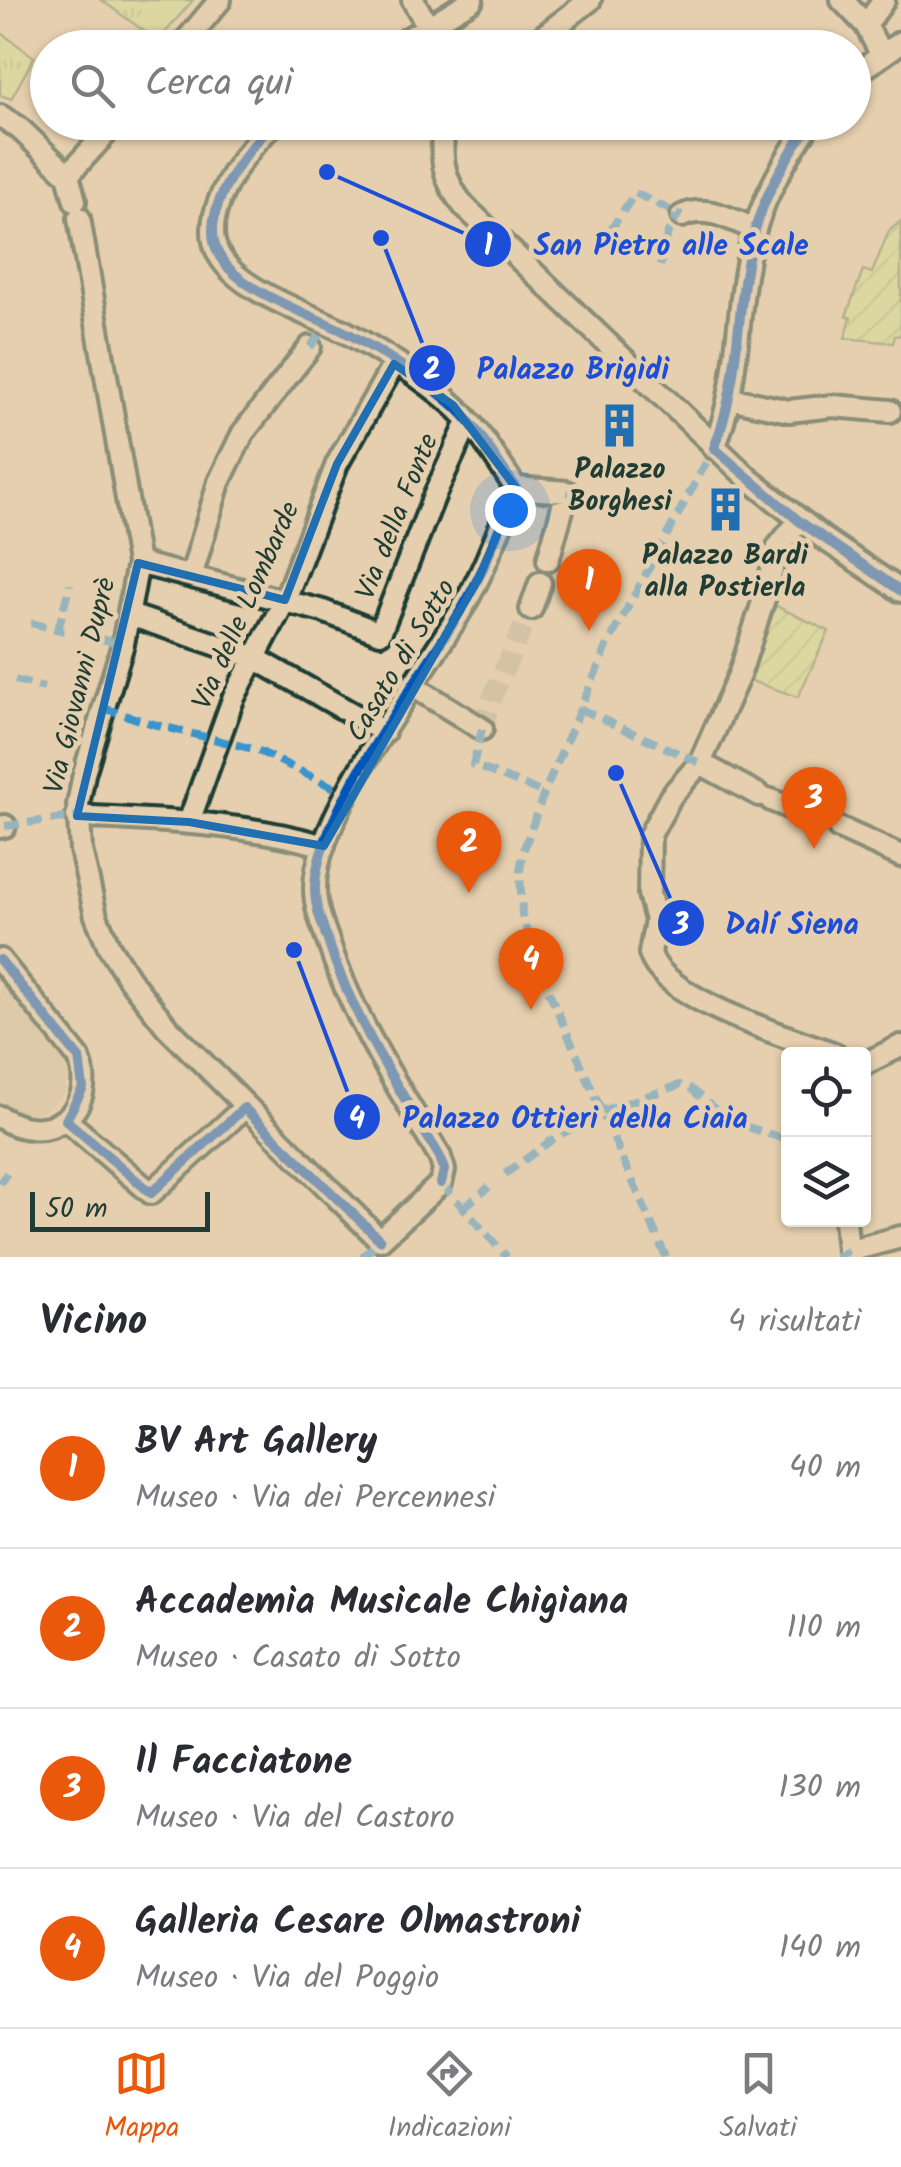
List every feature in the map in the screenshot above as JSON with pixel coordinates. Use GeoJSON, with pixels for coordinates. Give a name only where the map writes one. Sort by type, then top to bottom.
{"type":"FeatureCollection","features":[{"type":"Feature","properties":{"kind":"street"},"geometry":{"type":"LineString","coordinates":[[195,30],[220,0]]}},
{"type":"Feature","properties":{"kind":"street"},"geometry":{"type":"LineString","coordinates":[[413,0],[430,28]]}},
{"type":"Feature","properties":{"kind":"street"},"geometry":{"type":"LineString","coordinates":[[426,30],[472,0]]}},
{"type":"Feature","properties":{"kind":"street"},"geometry":{"type":"LineString","coordinates":[[551,30],[590,0]]}},
{"type":"Feature","properties":{"kind":"street"},"geometry":{"type":"LineString","coordinates":[[842,0],[868,30]]}},
{"type":"Feature","properties":{"kind":"street"},"geometry":{"type":"LineString","coordinates":[[866,25],[884,0]]}},
{"type":"Feature","properties":{"kind":"street"},"geometry":{"type":"LineString","coordinates":[[871,35],[880,54]]}},
{"type":"Feature","properties":{"kind":"street"},"geometry":{"type":"LineString","coordinates":[[871,61],[901,42]]}},
{"type":"Feature","properties":{"kind":"street"},"geometry":{"type":"LineString","coordinates":[[0,116],[30,139]]}},
{"type":"Feature","properties":{"kind":"street"},"geometry":{"type":"LineString","coordinates":[[31,140],[68,175],[100,140]]}},
{"type":"Feature","properties":{"kind":"street"},"geometry":{"type":"LineString","coordinates":[[260,140],[243,158],[219,203],[214,238],[220,258],[245,282],[346,332],[447,400],[516,488],[567,492],[548,560]]}},
{"type":"Feature","properties":{"kind":"street"},"geometry":{"type":"LineString","coordinates":[[443,140],[442,158],[448,184],[456,197],[714,448],[799,521],[901,591]]}},
{"type":"Feature","properties":{"kind":"street"},"geometry":{"type":"LineString","coordinates":[[714,448],[729,398],[755,229],[768,196],[801,140]]}},
{"type":"Feature","properties":{"kind":"street","name":"Via Giovanni Duprè"},"geometry":{"type":"LineString","coordinates":[[68,175],[138,563],[130,614],[84,774],[77,816],[91,897],[110,948],[167,1027],[380,1240]]}},
{"type":"Feature","properties":{"kind":"street"},"geometry":{"type":"LineString","coordinates":[[682,216],[693,211],[706,212],[755,229]]}},
{"type":"Feature","properties":{"kind":"street"},"geometry":{"type":"LineString","coordinates":[[192,574],[219,482],[243,432],[310,347]]}},
{"type":"Feature","properties":{"kind":"street","name":"Via delle Lombarde"},"geometry":{"type":"LineString","coordinates":[[189,822],[234,698],[284,600],[337,464],[394,364]]}},
{"type":"Feature","properties":{"kind":"street"},"geometry":{"type":"LineString","coordinates":[[729,398],[789,411],[833,406],[890,411]]}},
{"type":"Feature","properties":{"kind":"street","name":"Via della Fonte"},"geometry":{"type":"LineString","coordinates":[[284,600],[342,617],[380,634],[468,422]]}},
{"type":"Feature","properties":{"kind":"street","name":"Casato di Sotto"},"geometry":{"type":"LineString","coordinates":[[380,1240],[441,1184],[444,1170],[357,1016],[336,968],[315,890],[324,846],[348,794],[480,576],[516,488]]}},
{"type":"Feature","properties":{"kind":"street"},"geometry":{"type":"LineString","coordinates":[[799,521],[778,547],[740,673],[700,763],[670,796],[650,834],[650,894],[656,920],[650,954],[652,963],[680,987],[719,1010],[817,1047]]}},
{"type":"Feature","properties":{"kind":"street"},"geometry":{"type":"LineString","coordinates":[[138,563],[284,600]]}},
{"type":"Feature","properties":{"kind":"street"},"geometry":{"type":"LineString","coordinates":[[530,608],[540,583]]}},
{"type":"Feature","properties":{"kind":"street"},"geometry":{"type":"LineString","coordinates":[[130,614],[254,657],[384,732]]}},
{"type":"Feature","properties":{"kind":"street"},"geometry":{"type":"LineString","coordinates":[[414,686],[482,728]]}},
{"type":"Feature","properties":{"kind":"street"},"geometry":{"type":"LineString","coordinates":[[700,763],[765,798],[901,856]]}},
{"type":"Feature","properties":{"kind":"street"},"geometry":{"type":"LineString","coordinates":[[77,816],[189,822],[282,834],[324,846]]}},
{"type":"Feature","properties":{"kind":"street"},"geometry":{"type":"LineString","coordinates":[[0,960],[79,1058],[83,1088],[66,1120],[55,1126],[32,1130],[0,1117]]}},
{"type":"Feature","properties":{"kind":"street"},"geometry":{"type":"LineString","coordinates":[[871,1061],[901,1046]]}},
{"type":"Feature","properties":{"kind":"street"},"geometry":{"type":"LineString","coordinates":[[66,1120],[151,1193],[244,1108]]}},
{"type":"Feature","properties":{"kind":"street"},"geometry":{"type":"LineString","coordinates":[[846,1227],[848,1251],[901,1237]]}},
{"type":"Feature","properties":{"kind":"highlighted area"},"geometry":{"type":"Polygon","coordinates":[[[394,364],[453,405],[516,488],[480,576],[324,846],[189,822],[77,816],[138,563],[285,600],[337,464],[394,364]]]}},
{"type":"Feature","properties":{"kind":"shaded area"},"geometry":{"type":"Polygon","coordinates":[[[0,983],[57,1043],[69,1066],[64,1094],[44,1111],[18,1116],[0,1106],[0,983]]]}},
{"type":"Feature","properties":{"kind":"green space"},"geometry":{"type":"Polygon","coordinates":[[[101,0],[193,0],[167,30],[143,30],[101,0]]]}},
{"type":"Feature","properties":{"kind":"green space"},"geometry":{"type":"Polygon","coordinates":[[[0,32],[30,54],[30,64],[11,99],[0,95],[0,32]]]}},
{"type":"Feature","properties":{"kind":"green space"},"geometry":{"type":"Polygon","coordinates":[[[901,221],[901,335],[895,336],[893,343],[845,338],[851,318],[846,316],[863,270],[872,273],[889,231],[901,221]]]}},
{"type":"Feature","properties":{"kind":"green space"},"geometry":{"type":"Polygon","coordinates":[[[772,604],[829,631],[798,697],[745,679],[772,604]]]}},
{"type":"Feature","properties":{"kind":"tunnel"},"geometry":{"type":"LineString","coordinates":[[482,729],[531,609]]}},
{"type":"Feature","properties":{"kind":"marked path"},"geometry":{"type":"LineString","coordinates":[[610,231],[635,193],[682,216]]}},
{"type":"Feature","properties":{"kind":"marked path"},"geometry":{"type":"LineString","coordinates":[[660,266],[668,232],[677,216]]}},
{"type":"Feature","properties":{"kind":"marked path"},"geometry":{"type":"LineString","coordinates":[[310,347],[328,323]]}},
{"type":"Feature","properties":{"kind":"marked path"},"geometry":{"type":"LineString","coordinates":[[666,1257],[538,967],[522,915],[520,871],[544,793],[609,642],[714,448]]}},
{"type":"Feature","properties":{"kind":"marked path"},"geometry":{"type":"LineString","coordinates":[[567,492],[681,513]]}},
{"type":"Feature","properties":{"kind":"marked path"},"geometry":{"type":"LineString","coordinates":[[58,630],[70,584]]}},
{"type":"Feature","properties":{"kind":"marked path"},"geometry":{"type":"LineString","coordinates":[[31,623],[64,631]]}},
{"type":"Feature","properties":{"kind":"marked path"},"geometry":{"type":"LineString","coordinates":[[79,634],[123,644]]}},
{"type":"Feature","properties":{"kind":"marked path"},"geometry":{"type":"LineString","coordinates":[[15,680],[44,688]]}},
{"type":"Feature","properties":{"kind":"marked path"},"geometry":{"type":"LineString","coordinates":[[75,697],[95,703]]}},
{"type":"Feature","properties":{"kind":"marked path"},"geometry":{"type":"LineString","coordinates":[[103,708],[257,750],[347,794]]}},
{"type":"Feature","properties":{"kind":"marked path"},"geometry":{"type":"LineString","coordinates":[[580,709],[700,763]]}},
{"type":"Feature","properties":{"kind":"marked path"},"geometry":{"type":"LineString","coordinates":[[482,729],[473,765],[544,793]]}},
{"type":"Feature","properties":{"kind":"marked path"},"geometry":{"type":"LineString","coordinates":[[5,826],[77,816]]}},
{"type":"Feature","properties":{"kind":"marked path"},"geometry":{"type":"LineString","coordinates":[[602,1111],[680,1085],[690,1088],[729,1121],[781,1138]]}},
{"type":"Feature","properties":{"kind":"marked path"},"geometry":{"type":"LineString","coordinates":[[505,1174],[553,1139],[594,1116]]}},
{"type":"Feature","properties":{"kind":"marked path"},"geometry":{"type":"LineString","coordinates":[[0,1183],[7,1173]]}},
{"type":"Feature","properties":{"kind":"marked path"},"geometry":{"type":"LineString","coordinates":[[441,1183],[507,1257]]}},
{"type":"Feature","properties":{"kind":"marked path"},"geometry":{"type":"LineString","coordinates":[[463,1208],[489,1187]]}},
{"type":"Feature","properties":{"kind":"marked path"},"geometry":{"type":"LineString","coordinates":[[362,1257],[380,1240]]}},
{"type":"Feature","properties":{"kind":"marked path"},"geometry":{"type":"LineString","coordinates":[[836,1257],[848,1251]]}},
{"type":"Feature","properties":{"kind":"cycle path"},"geometry":{"type":"LineString","coordinates":[[259,140],[239,165],[219,202],[214,221],[219,255],[243,281],[349,334],[439,393],[469,422],[516,488],[471,593],[351,785],[319,859],[315,889],[321,922],[338,970],[378,1052],[440,1157],[444,1170],[441,1183]]}},
{"type":"Feature","properties":{"kind":"cycle path"},"geometry":{"type":"LineString","coordinates":[[799,140],[779,172],[756,226],[744,281],[730,393],[714,448],[799,521],[901,591]]}},
{"type":"Feature","properties":{"kind":"cycle path"},"geometry":{"type":"LineString","coordinates":[[0,960],[79,1058],[83,1088],[66,1120],[151,1193],[244,1108],[380,1240]]}},
{"type":"Feature","properties":{"kind":"place","name":"San Pietro alle Scale"},"geometry":{"type":"Point","coordinates":[327,172]}},
{"type":"Feature","properties":{"kind":"place","name":"Palazzo Brigidi"},"geometry":{"type":"Point","coordinates":[381,238]}},
{"type":"Feature","properties":{"kind":"place","name":"Palazzo Borghesi"},"geometry":{"type":"Point","coordinates":[620,425]}},
{"type":"Feature","properties":{"kind":"place","name":"Palazzo Bardi alla Postierla"},"geometry":{"type":"Point","coordinates":[725,510]}},
{"type":"Feature","properties":{"kind":"place","name":"BV Art Gallery"},"geometry":{"type":"Point","coordinates":[589,631]}},
{"type":"Feature","properties":{"kind":"place","name":"Dalí Siena"},"geometry":{"type":"Point","coordinates":[616,773]}},
{"type":"Feature","properties":{"kind":"place","name":"Il Facciatone"},"geometry":{"type":"Point","coordinates":[814,849]}},
{"type":"Feature","properties":{"kind":"place","name":"Accademia Musicale Chigiana"},"geometry":{"type":"Point","coordinates":[469,893]}},
{"type":"Feature","properties":{"kind":"place","name":"Palazzo Ottieri della Ciaia"},"geometry":{"type":"Point","coordinates":[294,950]}},
{"type":"Feature","properties":{"kind":"place","name":"Galleria Cesare Olmastroni"},"geometry":{"type":"Point","coordinates":[531,1010]}}]}
